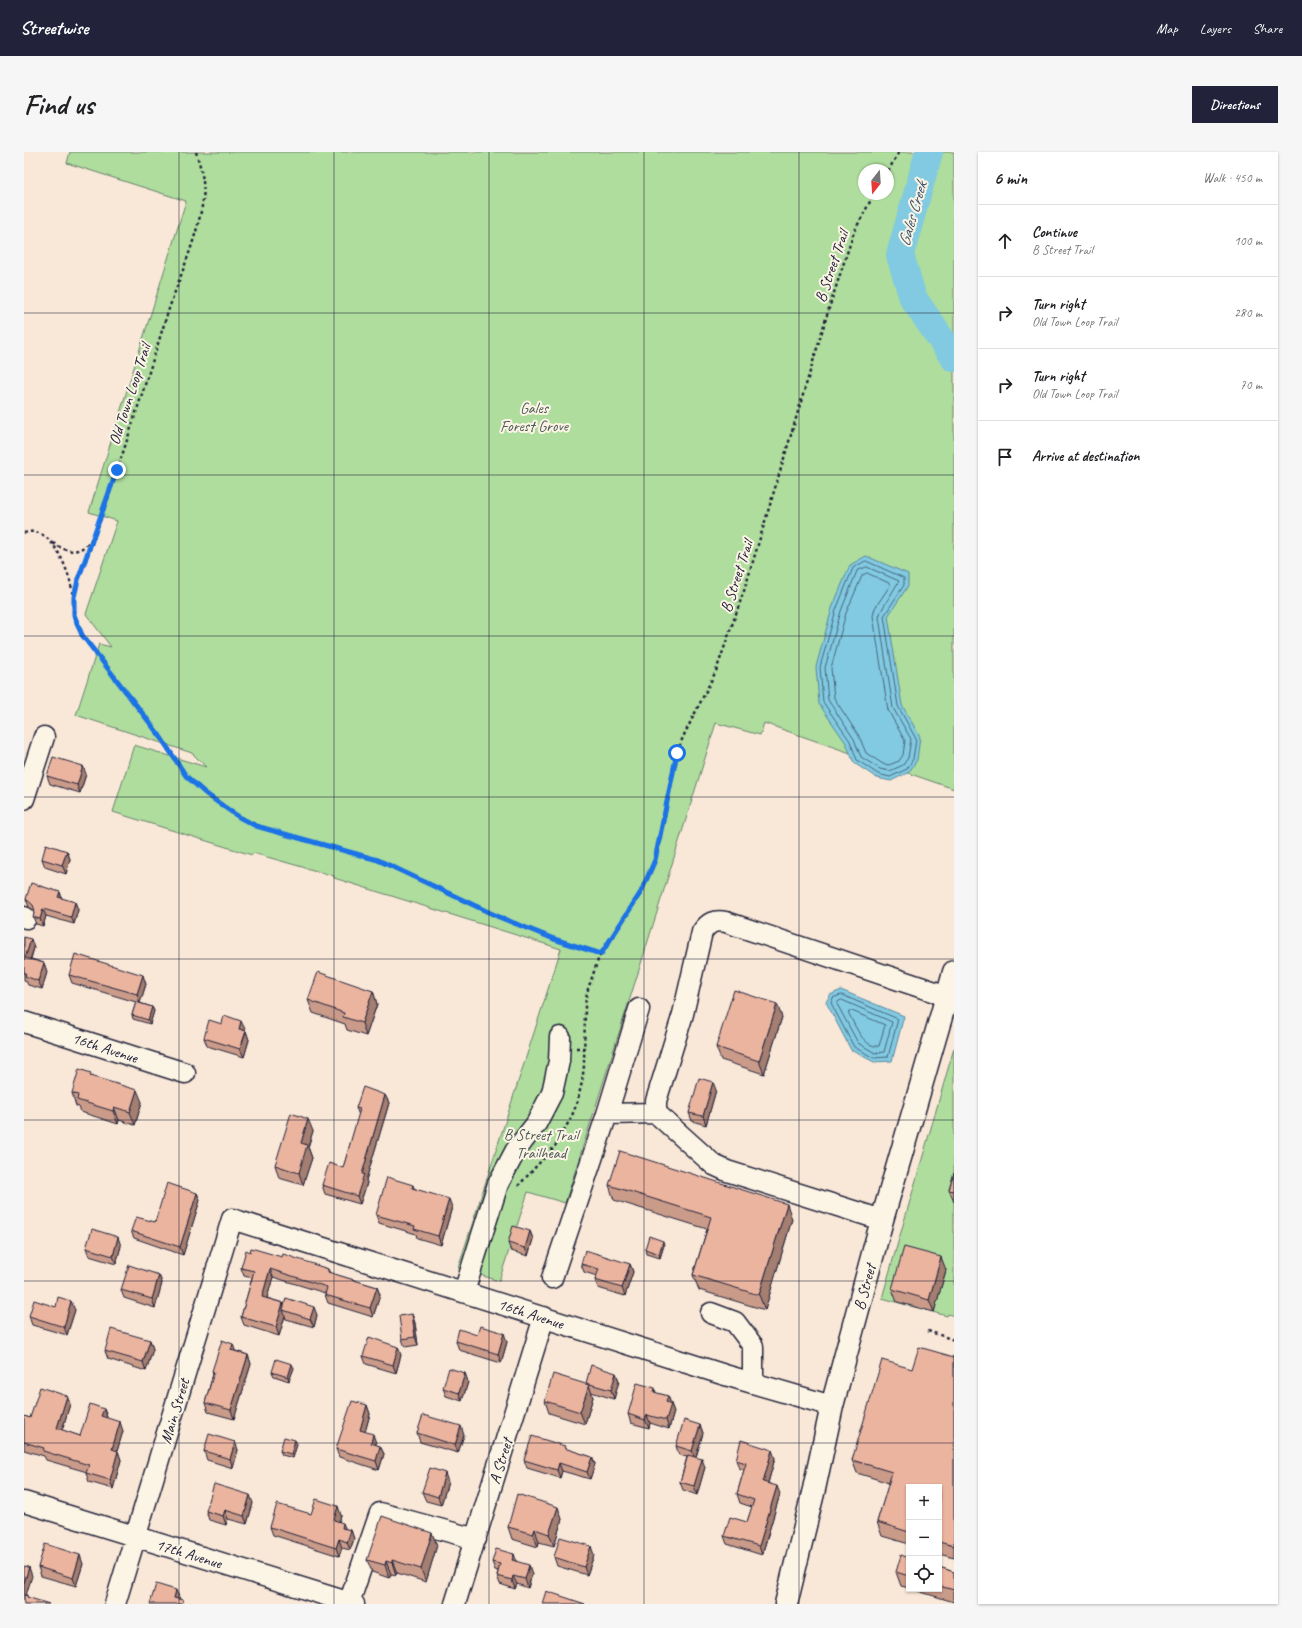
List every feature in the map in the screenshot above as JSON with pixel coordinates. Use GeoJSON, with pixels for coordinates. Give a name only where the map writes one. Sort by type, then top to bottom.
{"type":"FeatureCollection","features":[{"type":"Feature","properties":{"kind":"main road","name":"B Street"},"geometry":{"type":"LineString","coordinates":[[786,1604],[814,1489],[832,1406],[882,1220],[954,972]]}},
{"type":"Feature","properties":{"kind":"street"},"geometry":{"type":"LineString","coordinates":[[24,798],[44,737]]}},
{"type":"Feature","properties":{"kind":"street"},"geometry":{"type":"LineString","coordinates":[[656,1113],[656,1101],[683,1014],[702,932],[707,924],[716,920],[726,922],[947,996]]}},
{"type":"Feature","properties":{"kind":"street"},"geometry":{"type":"LineString","coordinates":[[552,1278],[607,1114],[639,1009]]}},
{"type":"Feature","properties":{"kind":"street","name":"16th Avenue"},"geometry":{"type":"LineString","coordinates":[[24,1022],[185,1073]]}},
{"type":"Feature","properties":{"kind":"street"},"geometry":{"type":"LineString","coordinates":[[464,1292],[498,1184],[513,1156],[536,1124],[552,1093],[559,1061],[560,1037]]}},
{"type":"Feature","properties":{"kind":"street"},"geometry":{"type":"LineString","coordinates":[[607,1114],[656,1113],[714,1165],[882,1220]]}},
{"type":"Feature","properties":{"kind":"street","name":"16th Avenue"},"geometry":{"type":"LineString","coordinates":[[232,1219],[544,1318],[832,1406]]}},
{"type":"Feature","properties":{"kind":"street","name":"Main Street"},"geometry":{"type":"LineString","coordinates":[[115,1604],[232,1219]]}},
{"type":"Feature","properties":{"kind":"street"},"geometry":{"type":"LineString","coordinates":[[711,1313],[734,1322],[753,1346],[753,1383]]}},
{"type":"Feature","properties":{"kind":"street","name":"A Street"},"geometry":{"type":"LineString","coordinates":[[456,1604],[544,1318]]}},
{"type":"Feature","properties":{"kind":"street","name":"17th Avenue"},"geometry":{"type":"LineString","coordinates":[[24,1502],[351,1603]]}},
{"type":"Feature","properties":{"kind":"street"},"geometry":{"type":"LineString","coordinates":[[351,1603],[380,1513],[476,1539]]}},
{"type":"Feature","properties":{"kind":"path","name":"Old Town Loop Trail"},"geometry":{"type":"LineString","coordinates":[[196,152],[201,168],[203,183],[203,198],[198,223],[174,291],[95,536],[78,580],[74,597],[74,615],[82,635],[160,736],[186,776],[205,793],[239,817],[256,826],[378,860],[499,917],[554,939],[601,954]]}},
{"type":"Feature","properties":{"kind":"path"},"geometry":{"type":"LineString","coordinates":[[892,164],[900,152]]}},
{"type":"Feature","properties":{"kind":"path","name":"B Street Trail"},"geometry":{"type":"LineString","coordinates":[[601,954],[641,892],[655,860],[677,753],[683,737],[716,671],[747,581],[830,305],[854,232],[871,200]]}},
{"type":"Feature","properties":{"kind":"path"},"geometry":{"type":"LineString","coordinates":[[24,533],[36,532],[45,535],[52,543],[68,575],[74,597]]}},
{"type":"Feature","properties":{"kind":"path"},"geometry":{"type":"LineString","coordinates":[[52,543],[58,547],[74,552],[83,550],[95,536]]}},
{"type":"Feature","properties":{"kind":"path"},"geometry":{"type":"LineString","coordinates":[[928,1331],[954,1340]]}},
{"type":"Feature","properties":{"kind":"green space","name":"Gales Forest Grove"},"geometry":{"type":"Polygon","coordinates":[[[70,152],[954,152],[954,789],[764,723],[760,735],[716,723],[565,1203],[528,1192],[499,1281],[458,1268],[561,949],[334,878],[334,876],[253,853],[252,855],[113,812],[134,745],[206,767],[192,753],[76,715],[99,644],[111,647],[86,614],[117,521],[89,512],[186,201],[67,163],[70,152]]]}},
{"type":"Feature","properties":{"kind":"green space"},"geometry":{"type":"Polygon","coordinates":[[[954,1048],[954,1316],[948,1314],[947,1316],[882,1298],[954,1048]]]}},
{"type":"Feature","properties":{"kind":"water"},"geometry":{"type":"Polygon","coordinates":[[[866,556],[908,574],[908,586],[888,616],[902,705],[920,737],[917,760],[909,772],[891,781],[877,778],[854,763],[846,743],[819,704],[816,667],[832,608],[850,565],[866,556]]]}},
{"type":"Feature","properties":{"kind":"water"},"geometry":{"type":"Polygon","coordinates":[[[841,990],[904,1016],[892,1061],[874,1062],[851,1050],[826,1002],[830,995],[841,990]]]}},
{"type":"Feature","properties":{"kind":"building"},"geometry":{"type":"Polygon","coordinates":[[[53,757],[83,766],[77,785],[47,776],[53,757]]]}},
{"type":"Feature","properties":{"kind":"building"},"geometry":{"type":"Polygon","coordinates":[[[46,844],[67,851],[62,865],[42,859],[46,844]]]}},
{"type":"Feature","properties":{"kind":"building"},"geometry":{"type":"Polygon","coordinates":[[[31,883],[60,892],[58,897],[75,902],[71,917],[43,909],[40,919],[33,917],[35,911],[33,905],[26,899],[31,883]]]}},
{"type":"Feature","properties":{"kind":"building"},"geometry":{"type":"Polygon","coordinates":[[[24,937],[31,939],[25,958],[44,963],[38,981],[25,976],[24,937]]]}},
{"type":"Feature","properties":{"kind":"building"},"geometry":{"type":"Polygon","coordinates":[[[75,954],[143,975],[137,994],[69,975],[75,954]]]}},
{"type":"Feature","properties":{"kind":"building"},"geometry":{"type":"Polygon","coordinates":[[[318,972],[373,991],[362,1023],[343,1017],[344,1013],[308,1000],[318,972]]]}},
{"type":"Feature","properties":{"kind":"building"},"geometry":{"type":"Polygon","coordinates":[[[734,990],[777,1004],[759,1061],[716,1047],[734,990]]]}},
{"type":"Feature","properties":{"kind":"building"},"geometry":{"type":"Polygon","coordinates":[[[136,1002],[152,1007],[148,1020],[132,1015],[136,1002]]]}},
{"type":"Feature","properties":{"kind":"building"},"geometry":{"type":"Polygon","coordinates":[[[224,1015],[241,1021],[239,1029],[246,1031],[240,1049],[204,1038],[209,1020],[222,1024],[224,1015]]]}},
{"type":"Feature","properties":{"kind":"building"},"geometry":{"type":"Polygon","coordinates":[[[79,1069],[91,1073],[90,1076],[137,1090],[130,1112],[114,1107],[113,1111],[77,1100],[78,1095],[72,1093],[79,1069]]]}},
{"type":"Feature","properties":{"kind":"building"},"geometry":{"type":"Polygon","coordinates":[[[699,1078],[713,1082],[703,1116],[689,1113],[699,1078]]]}},
{"type":"Feature","properties":{"kind":"building"},"geometry":{"type":"Polygon","coordinates":[[[363,1087],[385,1095],[357,1196],[322,1185],[329,1163],[343,1168],[360,1109],[356,1108],[363,1087]]]}},
{"type":"Feature","properties":{"kind":"building"},"geometry":{"type":"Polygon","coordinates":[[[291,1113],[308,1119],[301,1143],[307,1145],[299,1173],[275,1165],[291,1113]]]}},
{"type":"Feature","properties":{"kind":"building"},"geometry":{"type":"Polygon","coordinates":[[[620,1151],[787,1204],[759,1295],[693,1275],[711,1217],[609,1185],[620,1151]]]}},
{"type":"Feature","properties":{"kind":"building"},"geometry":{"type":"Polygon","coordinates":[[[954,1173],[954,1191],[949,1190],[954,1173]]]}},
{"type":"Feature","properties":{"kind":"building"},"geometry":{"type":"Polygon","coordinates":[[[387,1177],[413,1185],[412,1188],[449,1199],[438,1236],[414,1229],[415,1226],[376,1215],[387,1177]]]}},
{"type":"Feature","properties":{"kind":"building"},"geometry":{"type":"Polygon","coordinates":[[[167,1183],[197,1193],[180,1247],[131,1231],[136,1217],[155,1222],[167,1183]]]}},
{"type":"Feature","properties":{"kind":"building"},"geometry":{"type":"Polygon","coordinates":[[[513,1226],[530,1231],[525,1248],[508,1243],[513,1226]]]}},
{"type":"Feature","properties":{"kind":"building"},"geometry":{"type":"Polygon","coordinates":[[[92,1229],[118,1237],[113,1256],[86,1248],[92,1229]]]}},
{"type":"Feature","properties":{"kind":"building"},"geometry":{"type":"Polygon","coordinates":[[[649,1236],[663,1241],[659,1254],[645,1249],[649,1236]]]}},
{"type":"Feature","properties":{"kind":"building"},"geometry":{"type":"Polygon","coordinates":[[[904,1247],[941,1257],[929,1300],[892,1289],[904,1247]]]}},
{"type":"Feature","properties":{"kind":"building"},"geometry":{"type":"Polygon","coordinates":[[[251,1248],[282,1257],[283,1254],[328,1269],[328,1272],[377,1287],[370,1308],[325,1295],[327,1287],[270,1269],[262,1297],[283,1303],[276,1327],[241,1317],[254,1271],[241,1268],[246,1250],[250,1252],[251,1248]]]}},
{"type":"Feature","properties":{"kind":"building"},"geometry":{"type":"Polygon","coordinates":[[[585,1250],[630,1264],[622,1288],[595,1280],[599,1269],[581,1264],[585,1250]]]}},
{"type":"Feature","properties":{"kind":"building"},"geometry":{"type":"Polygon","coordinates":[[[129,1265],[159,1275],[152,1299],[121,1290],[129,1265]]]}},
{"type":"Feature","properties":{"kind":"building"},"geometry":{"type":"Polygon","coordinates":[[[58,1297],[71,1301],[64,1327],[29,1316],[34,1300],[56,1307],[58,1297]]]}},
{"type":"Feature","properties":{"kind":"building"},"geometry":{"type":"Polygon","coordinates":[[[286,1298],[314,1307],[310,1319],[283,1310],[286,1298]]]}},
{"type":"Feature","properties":{"kind":"building"},"geometry":{"type":"Polygon","coordinates":[[[412,1314],[415,1337],[402,1339],[399,1316],[412,1314]]]}},
{"type":"Feature","properties":{"kind":"building"},"geometry":{"type":"Polygon","coordinates":[[[480,1326],[504,1333],[498,1354],[456,1341],[459,1329],[477,1335],[480,1326]]]}},
{"type":"Feature","properties":{"kind":"building"},"geometry":{"type":"Polygon","coordinates":[[[111,1329],[150,1340],[143,1362],[105,1351],[111,1329]]]}},
{"type":"Feature","properties":{"kind":"building"},"geometry":{"type":"Polygon","coordinates":[[[369,1337],[398,1347],[393,1365],[363,1356],[369,1337]]]}},
{"type":"Feature","properties":{"kind":"building"},"geometry":{"type":"Polygon","coordinates":[[[222,1340],[233,1344],[231,1350],[248,1355],[231,1410],[205,1403],[214,1372],[212,1371],[222,1340]]]}},
{"type":"Feature","properties":{"kind":"building"},"geometry":{"type":"Polygon","coordinates":[[[919,1347],[954,1357],[954,1546],[942,1543],[942,1484],[906,1484],[906,1531],[877,1522],[892,1472],[852,1460],[882,1360],[912,1369],[919,1347]]]}},
{"type":"Feature","properties":{"kind":"building"},"geometry":{"type":"Polygon","coordinates":[[[276,1359],[292,1364],[288,1377],[272,1372],[276,1359]]]}},
{"type":"Feature","properties":{"kind":"building"},"geometry":{"type":"Polygon","coordinates":[[[591,1365],[616,1373],[611,1390],[586,1383],[591,1365]]]}},
{"type":"Feature","properties":{"kind":"building"},"geometry":{"type":"Polygon","coordinates":[[[449,1368],[465,1373],[459,1393],[443,1388],[449,1368]]]}},
{"type":"Feature","properties":{"kind":"building"},"geometry":{"type":"Polygon","coordinates":[[[553,1374],[589,1385],[580,1412],[545,1401],[553,1374]]]}},
{"type":"Feature","properties":{"kind":"building"},"geometry":{"type":"Polygon","coordinates":[[[637,1383],[655,1388],[654,1392],[668,1396],[666,1402],[671,1404],[666,1420],[647,1415],[645,1420],[628,1414],[637,1383]]]}},
{"type":"Feature","properties":{"kind":"building"},"geometry":{"type":"Polygon","coordinates":[[[40,1387],[67,1396],[57,1428],[80,1436],[90,1404],[104,1409],[101,1416],[120,1422],[112,1449],[118,1451],[110,1480],[86,1473],[89,1465],[43,1451],[44,1448],[24,1442],[24,1416],[30,1418],[40,1387]]]}},
{"type":"Feature","properties":{"kind":"building"},"geometry":{"type":"Polygon","coordinates":[[[352,1401],[367,1405],[360,1430],[373,1434],[371,1443],[380,1446],[376,1461],[336,1449],[352,1401]]]}},
{"type":"Feature","properties":{"kind":"building"},"geometry":{"type":"Polygon","coordinates":[[[423,1415],[461,1426],[455,1445],[417,1433],[423,1415]]]}},
{"type":"Feature","properties":{"kind":"building"},"geometry":{"type":"Polygon","coordinates":[[[684,1420],[700,1425],[692,1451],[676,1446],[684,1420]]]}},
{"type":"Feature","properties":{"kind":"building"},"geometry":{"type":"Polygon","coordinates":[[[209,1434],[235,1442],[230,1459],[204,1451],[209,1434]]]}},
{"type":"Feature","properties":{"kind":"building"},"geometry":{"type":"Polygon","coordinates":[[[532,1436],[565,1446],[564,1448],[592,1457],[587,1472],[559,1463],[557,1470],[524,1460],[532,1436]]]}},
{"type":"Feature","properties":{"kind":"building"},"geometry":{"type":"Polygon","coordinates":[[[284,1437],[295,1440],[291,1454],[280,1451],[284,1437]]]}},
{"type":"Feature","properties":{"kind":"building"},"geometry":{"type":"Polygon","coordinates":[[[741,1440],[772,1450],[763,1482],[777,1486],[759,1546],[724,1536],[730,1517],[747,1522],[754,1500],[737,1494],[746,1463],[736,1460],[741,1440]]]}},
{"type":"Feature","properties":{"kind":"building"},"geometry":{"type":"Polygon","coordinates":[[[688,1455],[702,1459],[694,1486],[680,1482],[688,1455]]]}},
{"type":"Feature","properties":{"kind":"building"},"geometry":{"type":"Polygon","coordinates":[[[430,1468],[445,1473],[438,1497],[422,1492],[430,1468]]]}},
{"type":"Feature","properties":{"kind":"building"},"geometry":{"type":"Polygon","coordinates":[[[214,1484],[250,1495],[244,1516],[225,1510],[223,1516],[206,1511],[214,1484]]]}},
{"type":"Feature","properties":{"kind":"building"},"geometry":{"type":"Polygon","coordinates":[[[517,1494],[558,1507],[549,1534],[535,1529],[533,1534],[508,1527],[517,1494]]]}},
{"type":"Feature","properties":{"kind":"building"},"geometry":{"type":"Polygon","coordinates":[[[316,1499],[338,1506],[334,1520],[343,1523],[342,1528],[351,1530],[347,1542],[339,1539],[336,1548],[270,1527],[277,1504],[311,1514],[316,1499]]]}},
{"type":"Feature","properties":{"kind":"building"},"geometry":{"type":"Polygon","coordinates":[[[382,1516],[432,1533],[421,1569],[392,1560],[392,1563],[386,1561],[385,1565],[367,1560],[382,1516]]]}},
{"type":"Feature","properties":{"kind":"building"},"geometry":{"type":"Polygon","coordinates":[[[560,1537],[591,1546],[584,1567],[554,1557],[560,1537]]]}},
{"type":"Feature","properties":{"kind":"building"},"geometry":{"type":"Polygon","coordinates":[[[45,1544],[80,1555],[73,1578],[38,1567],[45,1544]]]}},
{"type":"Feature","properties":{"kind":"building"},"geometry":{"type":"Polygon","coordinates":[[[496,1549],[514,1554],[512,1560],[529,1565],[525,1579],[513,1576],[512,1580],[497,1576],[500,1564],[492,1562],[496,1549]]]}},
{"type":"Feature","properties":{"kind":"building"},"geometry":{"type":"Polygon","coordinates":[[[901,1555],[906,1557],[906,1575],[896,1572],[901,1555]]]}},
{"type":"Feature","properties":{"kind":"building"},"geometry":{"type":"Polygon","coordinates":[[[24,1566],[29,1567],[24,1583],[24,1566]]]}},
{"type":"Feature","properties":{"kind":"building"},"geometry":{"type":"Polygon","coordinates":[[[942,1568],[954,1572],[954,1590],[942,1587],[942,1568]]]}},
{"type":"Feature","properties":{"kind":"building"},"geometry":{"type":"Polygon","coordinates":[[[156,1584],[176,1590],[174,1598],[183,1600],[182,1604],[150,1604],[156,1584]]]}},
{"type":"Feature","properties":{"kind":"building"},"geometry":{"type":"Polygon","coordinates":[[[546,1591],[585,1604],[542,1604],[546,1591]]]}},
{"type":"Feature","properties":{"kind":"building"},"geometry":{"type":"Polygon","coordinates":[[[24,1595],[28,1596],[27,1597],[49,1604],[24,1604],[24,1595]]]}},
{"type":"Feature","properties":{"kind":"waterway","name":"Gales Creek"},"geometry":{"type":"LineString","coordinates":[[929,152],[900,255],[913,298],[954,358]]}},
{"type":"Feature","properties":{"kind":"route"},"geometry":{"type":"LineString","coordinates":[[117,470],[95,536],[78,580],[74,597],[74,615],[77,625],[82,635],[160,736],[186,776],[205,793],[239,817],[256,826],[333,846],[378,860],[499,917],[554,939],[601,954],[641,892],[649,876],[655,860],[677,753]]}},
{"type":"Feature","properties":{"kind":"park label","name":"B Street Trail Trailhead"},"geometry":{"type":"Point","coordinates":[541,1143]}}]}
